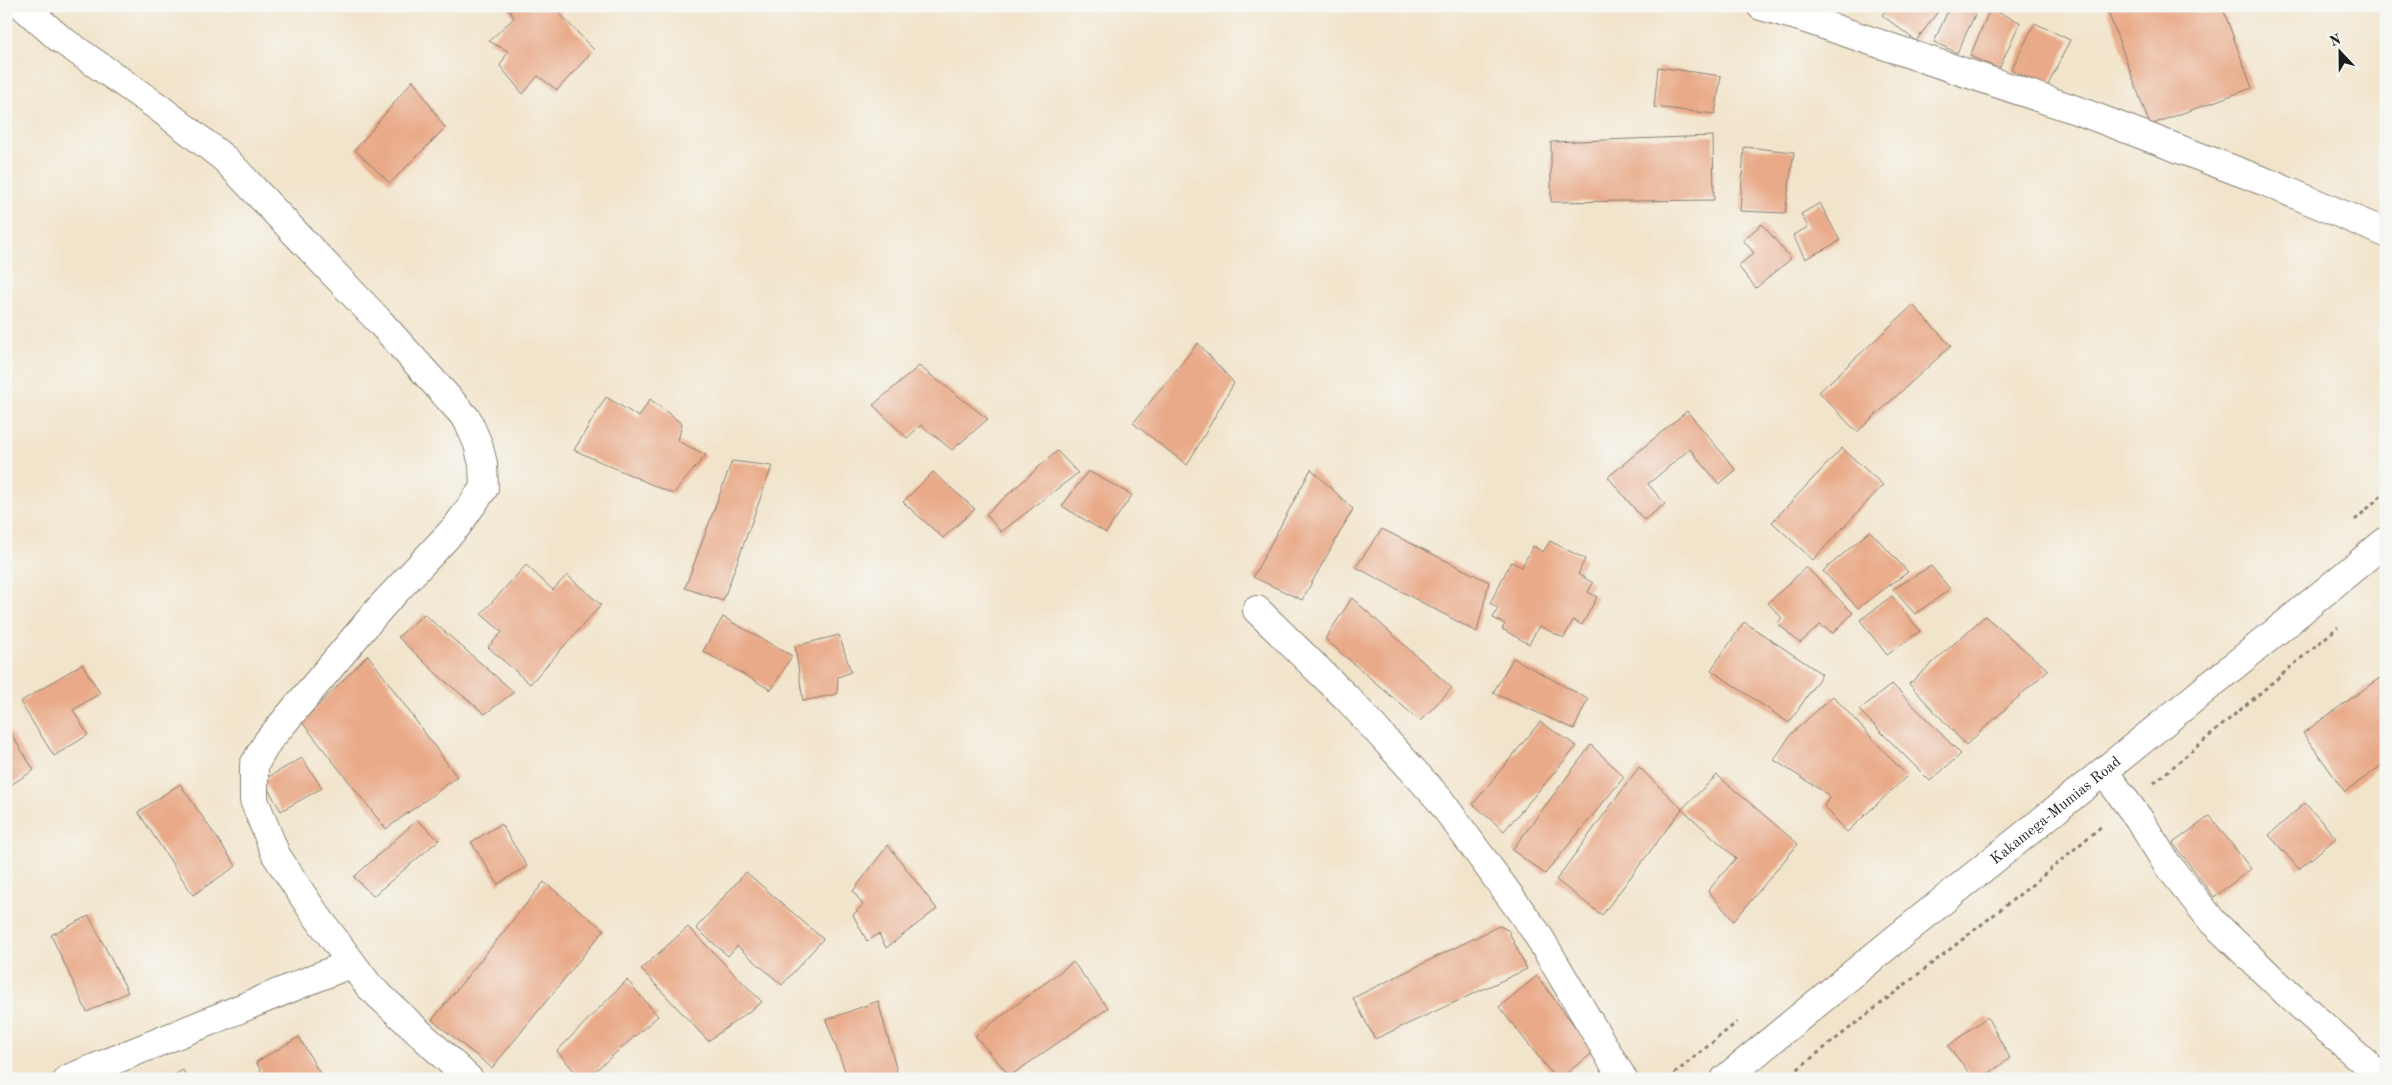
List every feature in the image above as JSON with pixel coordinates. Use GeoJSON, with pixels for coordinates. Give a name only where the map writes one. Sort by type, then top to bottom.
{"type":"FeatureCollection","features":[{"type":"Feature","properties":{"kind":"main road"},"geometry":{"type":"LineString","coordinates":[[23,6],[59,38],[158,107],[225,158],[379,321],[467,419],[478,444],[483,464],[484,488],[457,526],[380,608],[268,741],[254,765],[254,800],[276,855],[312,911],[369,986],[469,1079]]}},
{"type":"Feature","properties":{"kind":"main road"},"geometry":{"type":"LineString","coordinates":[[1761,6],[1800,17],[2082,112],[2266,182],[2386,234]]}},
{"type":"Feature","properties":{"kind":"main road","name":"Kakamega-Mumias Road"},"geometry":{"type":"LineString","coordinates":[[1726,1079],[1883,948],[2258,648],[2386,541]]}},
{"type":"Feature","properties":{"kind":"main road"},"geometry":{"type":"LineString","coordinates":[[1257,610],[1348,699],[1438,799],[1536,932],[1623,1079]]}},
{"type":"Feature","properties":{"kind":"main road"},"geometry":{"type":"LineString","coordinates":[[2104,772],[2128,804],[2167,864],[2213,922],[2296,1002],[2383,1079]]}},
{"type":"Feature","properties":{"kind":"main road"},"geometry":{"type":"LineString","coordinates":[[68,1079],[352,964]]}},
{"type":"Feature","properties":{"kind":"path"},"geometry":{"type":"LineString","coordinates":[[1785,1079],[2033,884],[2340,625]]}},
{"type":"Feature","properties":{"kind":"building"},"geometry":{"type":"Polygon","coordinates":[[[507,6],[563,6],[560,14],[594,50],[557,90],[538,76],[523,94],[500,66],[508,51],[489,41],[514,18],[507,6]]]}},
{"type":"Feature","properties":{"kind":"building"},"geometry":{"type":"Polygon","coordinates":[[[1889,6],[1942,6],[1916,41],[1882,15],[1889,6]]]}},
{"type":"Feature","properties":{"kind":"building"},"geometry":{"type":"Polygon","coordinates":[[[1950,6],[1979,6],[1957,53],[1934,42],[1950,6]]]}},
{"type":"Feature","properties":{"kind":"building"},"geometry":{"type":"Polygon","coordinates":[[[2106,6],[2222,6],[2252,88],[2150,125],[2106,6]]]}},
{"type":"Feature","properties":{"kind":"building"},"geometry":{"type":"Polygon","coordinates":[[[1990,9],[2020,22],[1999,69],[1970,56],[1990,9]]]}},
{"type":"Feature","properties":{"kind":"building"},"geometry":{"type":"Polygon","coordinates":[[[2035,23],[2070,40],[2047,87],[2011,70],[2035,23]]]}},
{"type":"Feature","properties":{"kind":"building"},"geometry":{"type":"Polygon","coordinates":[[[1658,67],[1721,76],[1715,114],[1654,107],[1658,67]]]}},
{"type":"Feature","properties":{"kind":"building"},"geometry":{"type":"Polygon","coordinates":[[[413,80],[445,128],[390,183],[355,150],[413,80]]]}},
{"type":"Feature","properties":{"kind":"building"},"geometry":{"type":"Polygon","coordinates":[[[1713,136],[1714,200],[1551,202],[1551,142],[1713,136]]]}},
{"type":"Feature","properties":{"kind":"building"},"geometry":{"type":"Polygon","coordinates":[[[1744,147],[1794,152],[1785,213],[1740,211],[1744,147]]]}},
{"type":"Feature","properties":{"kind":"building"},"geometry":{"type":"Polygon","coordinates":[[[1820,203],[1840,241],[1805,259],[1793,235],[1808,227],[1801,214],[1820,203]]]}},
{"type":"Feature","properties":{"kind":"building"},"geometry":{"type":"Polygon","coordinates":[[[1762,224],[1791,259],[1756,288],[1738,266],[1754,253],[1743,240],[1762,224]]]}},
{"type":"Feature","properties":{"kind":"building"},"geometry":{"type":"Polygon","coordinates":[[[1913,305],[1951,346],[1857,432],[1819,392],[1913,305]]]}},
{"type":"Feature","properties":{"kind":"building"},"geometry":{"type":"Polygon","coordinates":[[[1198,343],[1234,383],[1187,465],[1133,423],[1198,343]]]}},
{"type":"Feature","properties":{"kind":"building"},"geometry":{"type":"Polygon","coordinates":[[[919,366],[988,419],[952,450],[921,425],[907,438],[873,405],[919,366]]]}},
{"type":"Feature","properties":{"kind":"building"},"geometry":{"type":"Polygon","coordinates":[[[606,397],[639,417],[650,399],[682,424],[678,441],[706,455],[673,494],[574,450],[606,397]]]}},
{"type":"Feature","properties":{"kind":"building"},"geometry":{"type":"Polygon","coordinates":[[[1687,411],[1736,470],[1719,484],[1690,449],[1648,484],[1665,504],[1644,520],[1608,477],[1687,411]]]}},
{"type":"Feature","properties":{"kind":"building"},"geometry":{"type":"Polygon","coordinates":[[[1842,448],[1883,485],[1813,560],[1772,522],[1842,448]]]}},
{"type":"Feature","properties":{"kind":"building"},"geometry":{"type":"Polygon","coordinates":[[[1057,451],[1078,473],[1001,532],[986,514],[1057,451]]]}},
{"type":"Feature","properties":{"kind":"building"},"geometry":{"type":"Polygon","coordinates":[[[732,461],[772,466],[723,601],[685,588],[732,461]]]}},
{"type":"Feature","properties":{"kind":"building"},"geometry":{"type":"Polygon","coordinates":[[[1311,469],[1353,509],[1302,600],[1253,577],[1311,469]]]}},
{"type":"Feature","properties":{"kind":"building"},"geometry":{"type":"Polygon","coordinates":[[[1088,471],[1132,495],[1106,533],[1062,506],[1088,471]]]}},
{"type":"Feature","properties":{"kind":"building"},"geometry":{"type":"Polygon","coordinates":[[[933,472],[975,509],[943,538],[903,502],[933,472]]]}},
{"type":"Feature","properties":{"kind":"building"},"geometry":{"type":"Polygon","coordinates":[[[1382,529],[1489,582],[1477,632],[1356,567],[1382,529]]]}},
{"type":"Feature","properties":{"kind":"building"},"geometry":{"type":"Polygon","coordinates":[[[1870,531],[1908,572],[1858,608],[1823,571],[1870,531]]]}},
{"type":"Feature","properties":{"kind":"building"},"geometry":{"type":"Polygon","coordinates":[[[1550,541],[1585,559],[1578,574],[1593,583],[1588,592],[1597,597],[1582,625],[1573,620],[1564,638],[1539,626],[1529,644],[1502,629],[1505,624],[1493,618],[1498,608],[1490,603],[1511,562],[1522,567],[1533,546],[1543,552],[1550,541]]]}},
{"type":"Feature","properties":{"kind":"building"},"geometry":{"type":"Polygon","coordinates":[[[526,565],[553,590],[567,575],[601,605],[530,684],[488,647],[502,632],[481,614],[526,565]]]}},
{"type":"Feature","properties":{"kind":"building"},"geometry":{"type":"Polygon","coordinates":[[[1931,566],[1950,589],[1915,614],[1893,589],[1931,566]]]}},
{"type":"Feature","properties":{"kind":"building"},"geometry":{"type":"Polygon","coordinates":[[[1806,567],[1853,613],[1833,633],[1820,625],[1800,643],[1777,623],[1782,618],[1768,603],[1806,567]]]}},
{"type":"Feature","properties":{"kind":"building"},"geometry":{"type":"Polygon","coordinates":[[[1892,596],[1920,631],[1887,655],[1860,620],[1892,596]]]}},
{"type":"Feature","properties":{"kind":"building"},"geometry":{"type":"Polygon","coordinates":[[[1352,598],[1452,688],[1420,721],[1325,639],[1352,598]]]}},
{"type":"Feature","properties":{"kind":"building"},"geometry":{"type":"Polygon","coordinates":[[[424,614],[514,692],[485,714],[439,676],[398,637],[424,614]]]}},
{"type":"Feature","properties":{"kind":"building"},"geometry":{"type":"Polygon","coordinates":[[[1985,616],[2048,670],[1966,745],[1909,684],[1985,616]]]}},
{"type":"Feature","properties":{"kind":"building"},"geometry":{"type":"Polygon","coordinates":[[[723,617],[792,656],[771,690],[703,651],[723,617]]]}},
{"type":"Feature","properties":{"kind":"building"},"geometry":{"type":"Polygon","coordinates":[[[1744,622],[1822,674],[1789,723],[1711,670],[1744,622]]]}},
{"type":"Feature","properties":{"kind":"building"},"geometry":{"type":"Polygon","coordinates":[[[839,635],[851,672],[838,677],[837,694],[803,701],[795,646],[839,635]]]}},
{"type":"Feature","properties":{"kind":"building"},"geometry":{"type":"Polygon","coordinates":[[[368,655],[457,777],[386,829],[302,722],[368,655]]]}},
{"type":"Feature","properties":{"kind":"building"},"geometry":{"type":"Polygon","coordinates":[[[1513,658],[1588,699],[1574,729],[1493,693],[1513,658]]]}},
{"type":"Feature","properties":{"kind":"building"},"geometry":{"type":"Polygon","coordinates":[[[82,664],[100,693],[73,710],[88,735],[54,756],[20,702],[82,664]]]}},
{"type":"Feature","properties":{"kind":"building"},"geometry":{"type":"Polygon","coordinates":[[[2381,677],[2386,683],[2386,762],[2345,792],[2303,733],[2381,677]]]}},
{"type":"Feature","properties":{"kind":"building"},"geometry":{"type":"Polygon","coordinates":[[[1892,684],[1961,754],[1930,781],[1859,710],[1892,684]]]}},
{"type":"Feature","properties":{"kind":"building"},"geometry":{"type":"Polygon","coordinates":[[[1833,696],[1907,776],[1847,832],[1824,806],[1830,796],[1774,760],[1791,734],[1833,696]]]}},
{"type":"Feature","properties":{"kind":"building"},"geometry":{"type":"Polygon","coordinates":[[[1540,722],[1577,746],[1504,831],[1473,804],[1540,722]]]}},
{"type":"Feature","properties":{"kind":"building"},"geometry":{"type":"Polygon","coordinates":[[[6,726],[34,770],[6,788],[6,726]]]}},
{"type":"Feature","properties":{"kind":"building"},"geometry":{"type":"Polygon","coordinates":[[[1591,745],[1624,777],[1545,874],[1512,850],[1591,745]]]}},
{"type":"Feature","properties":{"kind":"building"},"geometry":{"type":"Polygon","coordinates":[[[302,758],[322,788],[281,811],[263,780],[302,758]]]}},
{"type":"Feature","properties":{"kind":"building"},"geometry":{"type":"Polygon","coordinates":[[[1639,767],[1682,809],[1602,915],[1556,880],[1639,767]]]}},
{"type":"Feature","properties":{"kind":"building"},"geometry":{"type":"Polygon","coordinates":[[[1717,775],[1798,844],[1734,921],[1708,891],[1736,858],[1682,809],[1717,775]]]}},
{"type":"Feature","properties":{"kind":"building"},"geometry":{"type":"Polygon","coordinates":[[[180,784],[236,866],[193,895],[138,812],[180,784]]]}},
{"type":"Feature","properties":{"kind":"building"},"geometry":{"type":"Polygon","coordinates":[[[2305,803],[2336,838],[2299,869],[2269,835],[2305,803]]]}},
{"type":"Feature","properties":{"kind":"building"},"geometry":{"type":"Polygon","coordinates":[[[2210,816],[2251,869],[2214,897],[2173,843],[2210,816]]]}},
{"type":"Feature","properties":{"kind":"building"},"geometry":{"type":"Polygon","coordinates":[[[417,820],[439,840],[373,896],[354,877],[417,820]]]}},
{"type":"Feature","properties":{"kind":"building"},"geometry":{"type":"Polygon","coordinates":[[[501,824],[527,866],[498,884],[471,842],[501,824]]]}},
{"type":"Feature","properties":{"kind":"building"},"geometry":{"type":"Polygon","coordinates":[[[888,845],[937,909],[886,948],[879,934],[867,941],[853,915],[863,905],[853,891],[888,845]]]}},
{"type":"Feature","properties":{"kind":"building"},"geometry":{"type":"Polygon","coordinates":[[[746,872],[823,939],[782,985],[737,946],[728,956],[696,928],[746,872]]]}},
{"type":"Feature","properties":{"kind":"building"},"geometry":{"type":"Polygon","coordinates":[[[544,882],[604,930],[492,1068],[432,1020],[544,882]]]}},
{"type":"Feature","properties":{"kind":"building"},"geometry":{"type":"Polygon","coordinates":[[[89,916],[128,992],[87,1012],[51,935],[89,916]]]}},
{"type":"Feature","properties":{"kind":"building"},"geometry":{"type":"Polygon","coordinates":[[[1499,926],[1508,930],[1527,969],[1375,1039],[1353,998],[1499,926]]]}},
{"type":"Feature","properties":{"kind":"building"},"geometry":{"type":"Polygon","coordinates":[[[688,927],[762,1002],[708,1041],[641,969],[688,927]]]}},
{"type":"Feature","properties":{"kind":"building"},"geometry":{"type":"Polygon","coordinates":[[[1073,962],[1108,1008],[1010,1076],[975,1036],[1073,962]]]}},
{"type":"Feature","properties":{"kind":"building"},"geometry":{"type":"Polygon","coordinates":[[[1537,976],[1594,1052],[1559,1079],[1556,1079],[1499,1007],[1537,976]]]}},
{"type":"Feature","properties":{"kind":"building"},"geometry":{"type":"Polygon","coordinates":[[[627,980],[658,1016],[586,1079],[581,1079],[557,1051],[627,980]]]}},
{"type":"Feature","properties":{"kind":"building"},"geometry":{"type":"Polygon","coordinates":[[[878,1001],[899,1079],[848,1079],[826,1020],[878,1001]]]}},
{"type":"Feature","properties":{"kind":"building"},"geometry":{"type":"Polygon","coordinates":[[[1987,1017],[2010,1058],[1981,1079],[1974,1079],[1948,1046],[1987,1017]]]}},
{"type":"Feature","properties":{"kind":"building"},"geometry":{"type":"Polygon","coordinates":[[[299,1037],[323,1079],[266,1079],[256,1062],[299,1037]]]}},
{"type":"Feature","properties":{"kind":"building"},"geometry":{"type":"Polygon","coordinates":[[[183,1070],[188,1079],[168,1079],[183,1070]]]}}]}
